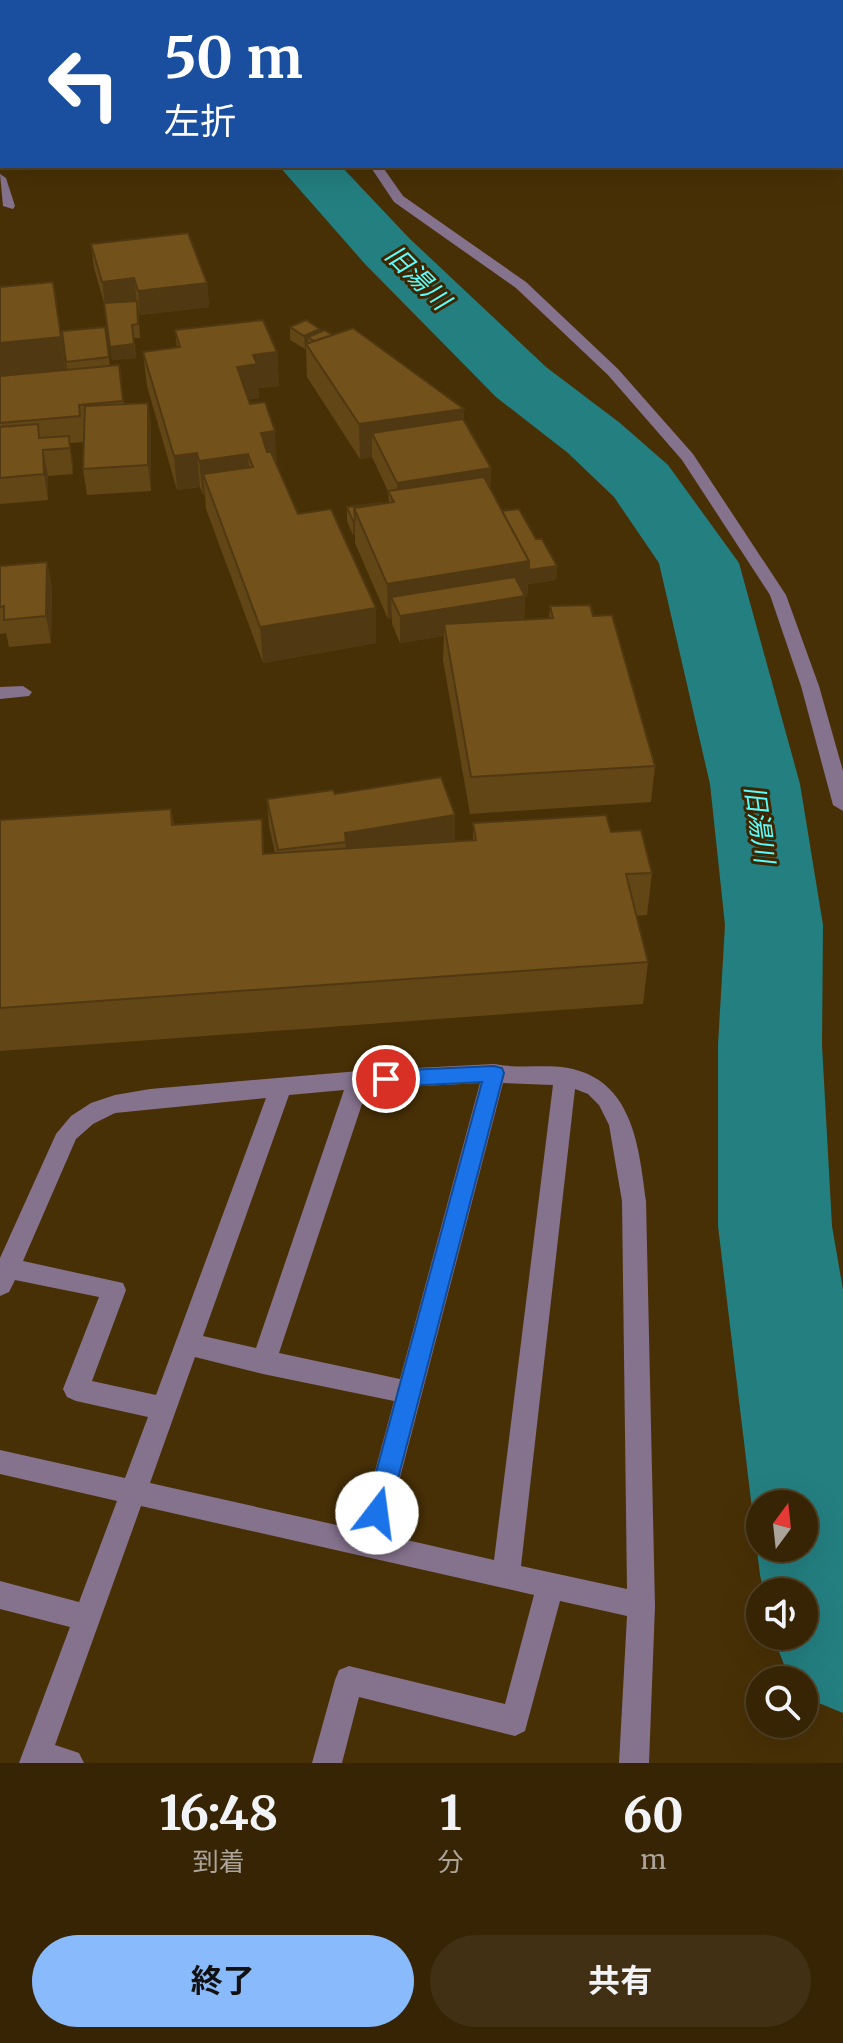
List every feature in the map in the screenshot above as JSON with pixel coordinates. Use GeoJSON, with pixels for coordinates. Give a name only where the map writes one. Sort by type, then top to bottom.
{"type":"FeatureCollection","features":[{"type":"Feature","properties":{"kind":"street"},"geometry":{"type":"LineString","coordinates":[[377,168],[398,199],[521,285],[613,372],[688,457],[778,595],[810,686],[843,805]]}},
{"type":"Feature","properties":{"kind":"street"},"geometry":{"type":"LineString","coordinates":[[0,178],[9,206]]}},
{"type":"Feature","properties":{"kind":"street"},"geometry":{"type":"LineString","coordinates":[[0,693],[23,692]]}},
{"type":"Feature","properties":{"kind":"street"},"geometry":{"type":"LineString","coordinates":[[369,1544],[494,1073]]}},
{"type":"Feature","properties":{"kind":"street"},"geometry":{"type":"LineString","coordinates":[[164,1409],[76,1389],[114,1290],[4,1277],[67,1134],[82,1117],[122,1102],[359,1080],[494,1073],[565,1076],[596,1086],[616,1114],[627,1145],[634,1201],[641,1606],[634,1763]]}},
{"type":"Feature","properties":{"kind":"street"},"geometry":{"type":"LineString","coordinates":[[506,1575],[565,1076]]}},
{"type":"Feature","properties":{"kind":"street"},"geometry":{"type":"LineString","coordinates":[[263,1363],[359,1080]]}},
{"type":"Feature","properties":{"kind":"street"},"geometry":{"type":"LineString","coordinates":[[69,1763],[35,1759],[281,1088]]}},
{"type":"Feature","properties":{"kind":"street"},"geometry":{"type":"LineString","coordinates":[[188,1344],[410,1393]]}},
{"type":"Feature","properties":{"kind":"street"},"geometry":{"type":"LineString","coordinates":[[0,1462],[641,1606]]}},
{"type":"Feature","properties":{"kind":"street"},"geometry":{"type":"LineString","coordinates":[[327,1763],[349,1680],[515,1721],[550,1586]]}},
{"type":"Feature","properties":{"kind":"street"},"geometry":{"type":"LineString","coordinates":[[0,1595],[88,1618]]}},
{"type":"Feature","properties":{"kind":"building"},"geometry":{"type":"Polygon","coordinates":[[[188,233],[207,283],[138,291],[134,278],[102,282],[91,244],[188,233]]]}},
{"type":"Feature","properties":{"kind":"building"},"geometry":{"type":"Polygon","coordinates":[[[53,282],[61,337],[0,343],[0,287],[53,282]]]}},
{"type":"Feature","properties":{"kind":"building"},"geometry":{"type":"Polygon","coordinates":[[[137,301],[138,324],[132,325],[134,344],[110,347],[104,303],[137,301]]]}},
{"type":"Feature","properties":{"kind":"building"},"geometry":{"type":"Polygon","coordinates":[[[263,320],[277,352],[253,355],[257,364],[237,367],[250,404],[265,402],[275,431],[261,433],[267,452],[271,452],[298,514],[331,509],[376,608],[260,627],[203,474],[253,467],[248,454],[199,461],[197,453],[174,456],[143,352],[180,347],[175,330],[263,320]]]}},
{"type":"Feature","properties":{"kind":"building"},"geometry":{"type":"Polygon","coordinates":[[[306,320],[320,329],[304,336],[290,327],[306,320]]]}},
{"type":"Feature","properties":{"kind":"building"},"geometry":{"type":"Polygon","coordinates":[[[105,327],[109,357],[66,362],[62,331],[105,327]]]}},
{"type":"Feature","properties":{"kind":"building"},"geometry":{"type":"Polygon","coordinates":[[[353,328],[464,409],[359,424],[306,344],[353,328]]]}},
{"type":"Feature","properties":{"kind":"building"},"geometry":{"type":"Polygon","coordinates":[[[325,330],[332,335],[314,341],[308,337],[325,330]]]}},
{"type":"Feature","properties":{"kind":"building"},"geometry":{"type":"Polygon","coordinates":[[[119,365],[123,401],[79,405],[80,416],[0,423],[0,376],[119,365]]]}},
{"type":"Feature","properties":{"kind":"building"},"geometry":{"type":"Polygon","coordinates":[[[148,403],[148,465],[83,469],[85,406],[148,403]]]}},
{"type":"Feature","properties":{"kind":"building"},"geometry":{"type":"Polygon","coordinates":[[[463,419],[491,468],[397,483],[372,433],[463,419]]]}},
{"type":"Feature","properties":{"kind":"building"},"geometry":{"type":"Polygon","coordinates":[[[38,424],[39,438],[69,436],[70,448],[43,450],[44,474],[0,478],[0,427],[38,424]]]}},
{"type":"Feature","properties":{"kind":"building"},"geometry":{"type":"Polygon","coordinates":[[[484,477],[529,561],[387,584],[354,508],[394,502],[388,491],[484,477]]]}},
{"type":"Feature","properties":{"kind":"building"},"geometry":{"type":"Polygon","coordinates":[[[381,503],[354,508],[353,521],[347,507],[381,503]]]}},
{"type":"Feature","properties":{"kind":"building"},"geometry":{"type":"Polygon","coordinates":[[[519,509],[536,539],[542,539],[557,566],[529,570],[529,561],[502,511],[519,509]]]}},
{"type":"Feature","properties":{"kind":"building"},"geometry":{"type":"Polygon","coordinates":[[[47,562],[46,616],[4,620],[4,606],[0,607],[0,566],[47,562]]]}},
{"type":"Feature","properties":{"kind":"building"},"geometry":{"type":"Polygon","coordinates":[[[515,577],[525,596],[400,616],[391,597],[515,577]]]}},
{"type":"Feature","properties":{"kind":"building"},"geometry":{"type":"Polygon","coordinates":[[[590,605],[593,616],[612,615],[655,766],[471,777],[444,624],[553,618],[550,606],[590,605]]]}},
{"type":"Feature","properties":{"kind":"building"},"geometry":{"type":"Polygon","coordinates":[[[441,777],[455,815],[345,833],[346,842],[278,850],[267,799],[333,790],[335,794],[441,777]]]}},
{"type":"Feature","properties":{"kind":"building"},"geometry":{"type":"Polygon","coordinates":[[[171,809],[172,825],[262,819],[263,854],[476,840],[473,823],[606,815],[611,832],[641,830],[652,873],[626,874],[648,962],[0,1008],[0,820],[171,809]]]}},
{"type":"Feature","properties":{"kind":"waterway","name":"旧湯川"},"geometry":{"type":"LineString","coordinates":[[310,168],[387,251],[521,382],[594,438],[641,481],[699,563],[755,784],[774,925],[770,1045],[775,1226],[826,1575],[843,1645]]}},
{"type":"Feature","properties":{"kind":"route"},"geometry":{"type":"LineString","coordinates":[[377,1513],[494,1073],[386,1079]]}}]}
